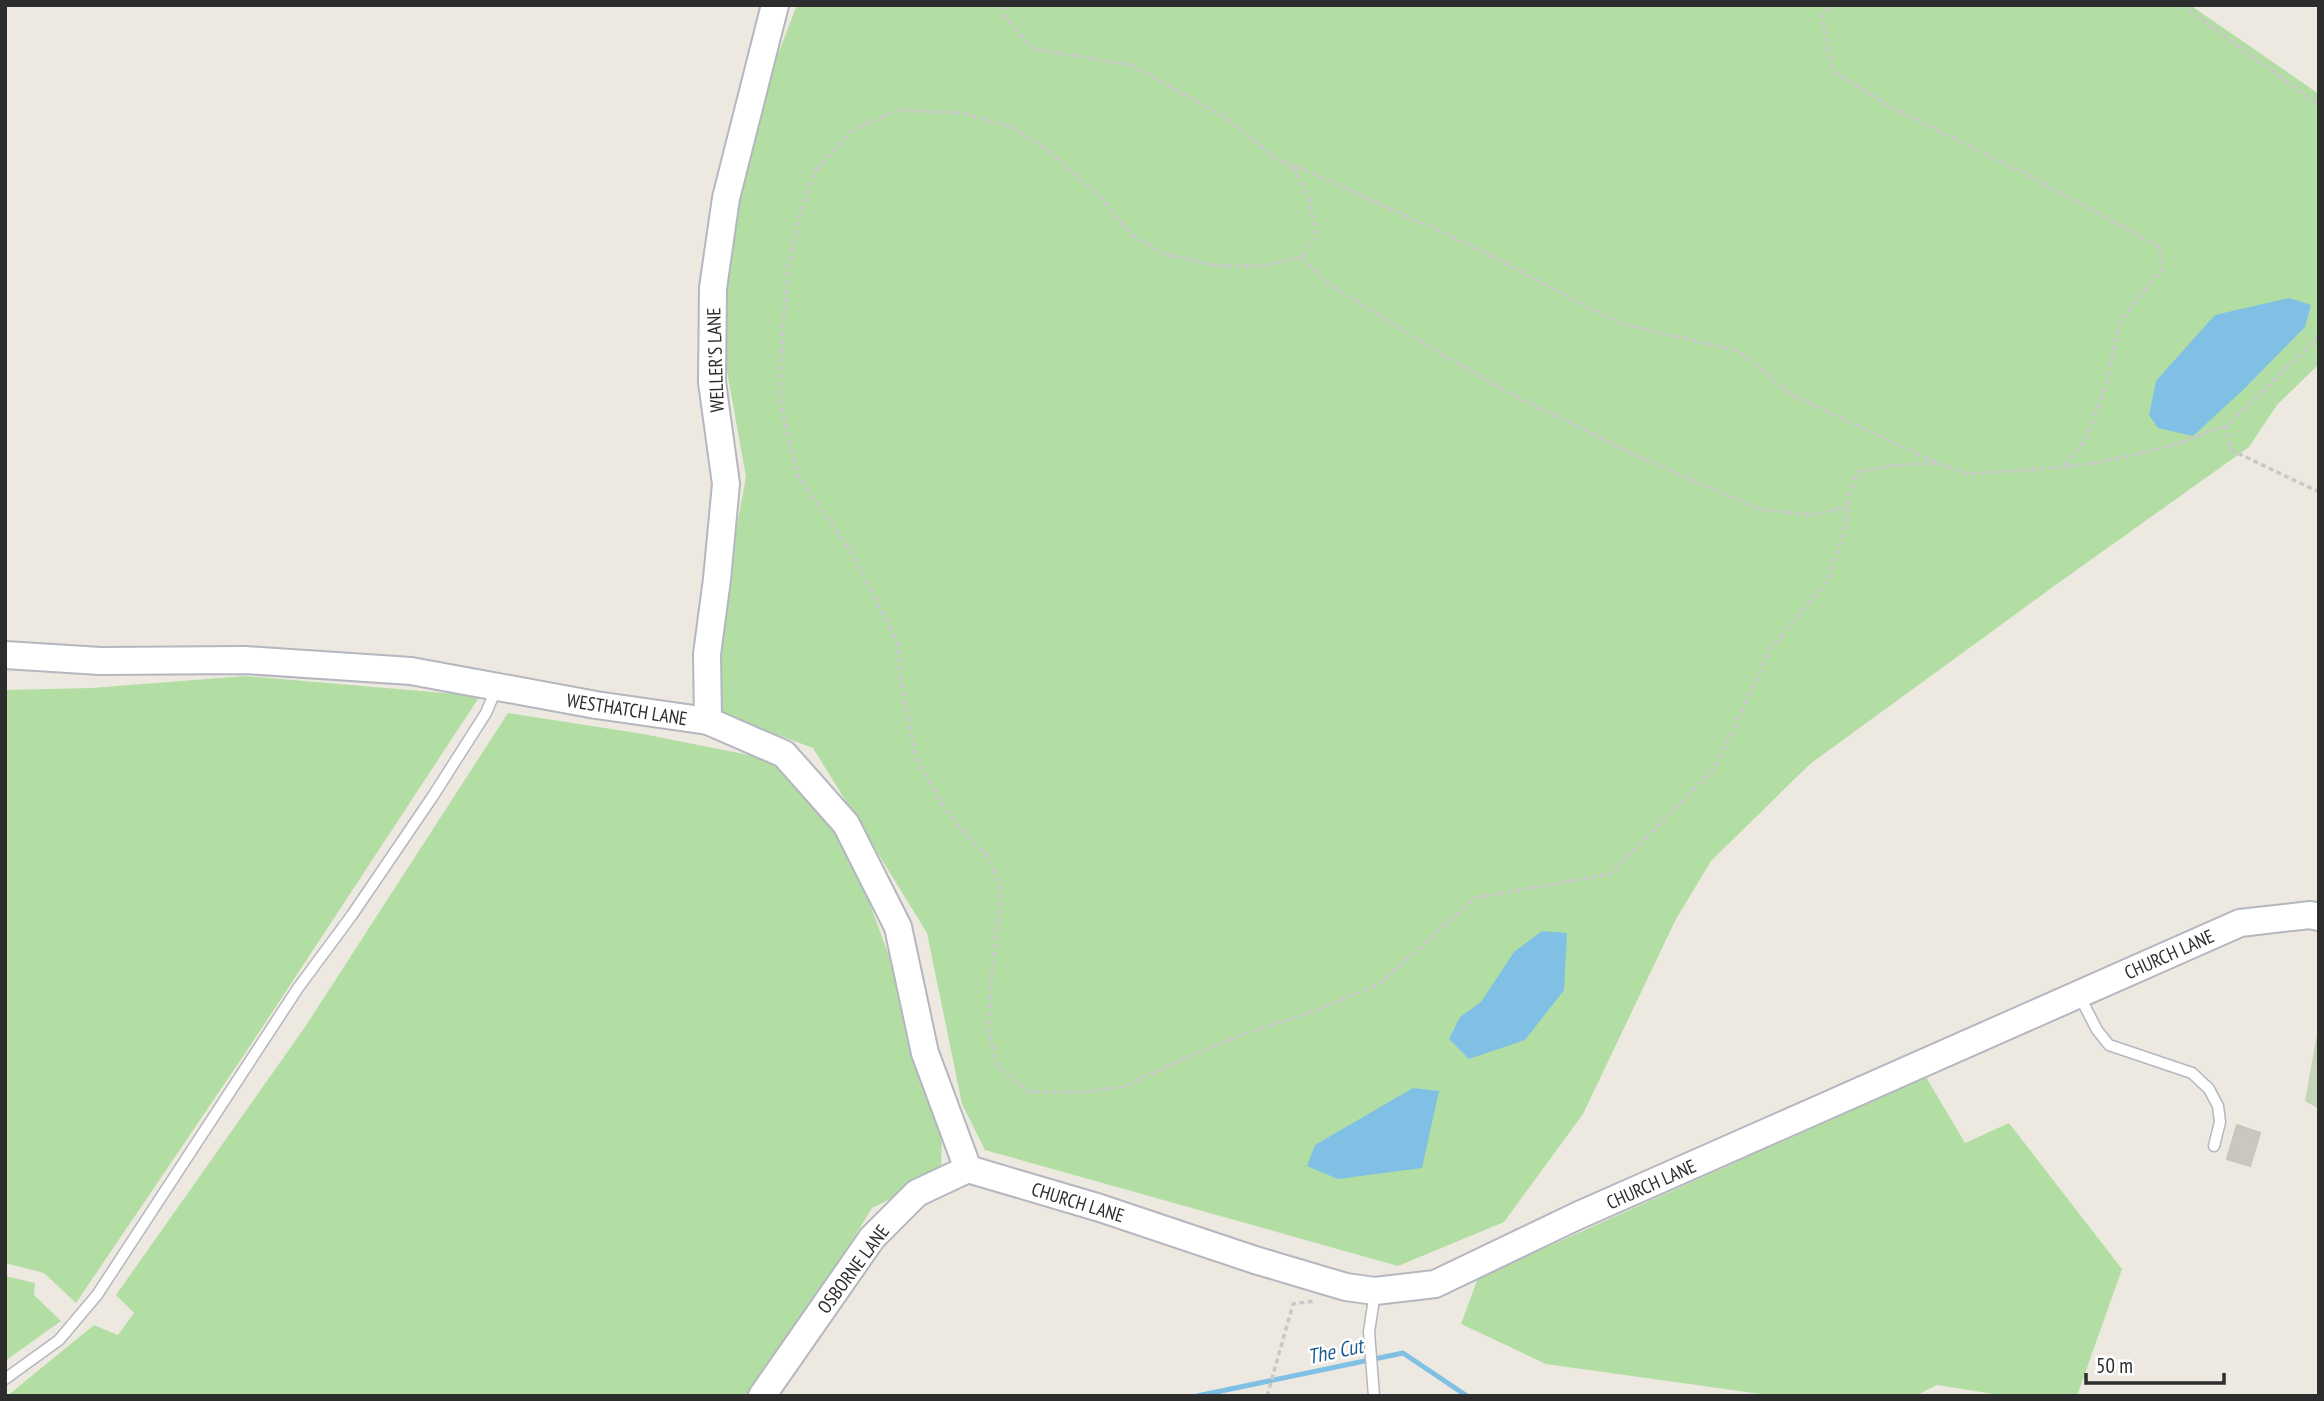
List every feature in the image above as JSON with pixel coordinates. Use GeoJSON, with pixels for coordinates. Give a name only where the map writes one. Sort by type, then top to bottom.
{"type":"FeatureCollection","features":[{"type":"Feature","properties":{"kind":"street","name":"WELLER'S LANE"},"geometry":{"type":"LineString","coordinates":[[708,721],[708,654],[726,484],[712,382],[713,288],[726,198],[775,5]]}},
{"type":"Feature","properties":{"kind":"street","name":"WESTHATCH LANE"},"geometry":{"type":"LineString","coordinates":[[5,655],[100,661],[259,660],[411,671],[596,705],[708,721],[784,754],[846,824],[898,927],[925,1053],[968,1169]]}},
{"type":"Feature","properties":{"kind":"street","name":"CHURCH LANE"},"geometry":{"type":"LineString","coordinates":[[968,1169],[1100,1208],[1306,1276],[1375,1292],[1435,1284],[1577,1216],[2240,923],[2310,915],[2319,917]]}},
{"type":"Feature","properties":{"kind":"street","name":"OSBORNE LANE"},"geometry":{"type":"LineString","coordinates":[[762,1396],[872,1238],[917,1193],[968,1169]]}},
{"type":"Feature","properties":{"kind":"lane"},"geometry":{"type":"LineString","coordinates":[[5,1379],[60,1340],[97,1295],[298,988],[352,915],[433,796],[486,713],[497,687]]}},
{"type":"Feature","properties":{"kind":"lane"},"geometry":{"type":"LineString","coordinates":[[2078,994],[2097,1030],[2109,1045],[2192,1073],[2209,1088],[2218,1106],[2220,1122],[2214,1146]]}},
{"type":"Feature","properties":{"kind":"lane"},"geometry":{"type":"LineString","coordinates":[[1374,1396],[1370,1332],[1375,1292]]}},
{"type":"Feature","properties":{"kind":"path"},"geometry":{"type":"LineString","coordinates":[[1005,5],[1005,17],[1033,49],[1131,65],[1226,118],[1279,161],[1474,247],[1619,323],[1739,351],[1790,394],[1937,463],[1968,474],[2063,467],[2130,457],[2226,427],[2319,336]]}},
{"type":"Feature","properties":{"kind":"path"},"geometry":{"type":"LineString","coordinates":[[1830,5],[1822,18],[1832,71],[1893,108],[2032,177],[2160,247],[2161,270],[2120,321],[2106,386],[2085,441],[2063,467]]}},
{"type":"Feature","properties":{"kind":"path"},"geometry":{"type":"LineString","coordinates":[[2182,5],[2319,105]]}},
{"type":"Feature","properties":{"kind":"path"},"geometry":{"type":"LineString","coordinates":[[1293,166],[1308,201],[1316,233],[1302,257],[1262,266],[1217,266],[1164,254],[1132,235],[1097,194],[1051,153],[1015,128],[962,113],[900,110],[855,128],[816,170],[801,210],[789,264],[779,397],[798,476],[851,551],[898,643],[902,690],[916,757],[940,801],[990,859],[1001,891],[988,1031],[999,1068],[1030,1092],[1123,1087],[1244,1034],[1315,1011],[1380,984],[1475,898],[1609,874],[1715,768],[1771,648],[1827,581],[1844,530],[1857,472],[1889,466],[1937,463]]}},
{"type":"Feature","properties":{"kind":"path"},"geometry":{"type":"LineString","coordinates":[[1302,257],[1327,283],[1443,355],[1515,396],[1635,455],[1759,509],[1812,515],[1848,507]]}},
{"type":"Feature","properties":{"kind":"path"},"geometry":{"type":"LineString","coordinates":[[2226,427],[2231,450],[2319,492]]}},
{"type":"Feature","properties":{"kind":"path"},"geometry":{"type":"LineString","coordinates":[[1267,1396],[1293,1304],[1319,1300]]}},
{"type":"Feature","properties":{"kind":"green space"},"geometry":{"type":"Polygon","coordinates":[[[797,5],[2190,5],[2319,94],[2319,364],[2277,405],[2249,447],[1810,764],[1711,861],[1676,919],[1583,1114],[1504,1222],[1398,1266],[985,1150],[962,1104],[927,933],[813,748],[725,715],[710,695],[728,573],[746,477],[720,332],[731,238],[770,75],[797,5]]]}},
{"type":"Feature","properties":{"kind":"green space"},"geometry":{"type":"Polygon","coordinates":[[[245,676],[480,696],[248,1049],[76,1303],[44,1273],[5,1263],[5,690],[92,688],[245,676]]]}},
{"type":"Feature","properties":{"kind":"green space"},"geometry":{"type":"Polygon","coordinates":[[[508,713],[643,734],[779,761],[851,853],[898,980],[942,1128],[941,1174],[872,1208],[757,1396],[7,1396],[94,1325],[118,1335],[134,1313],[116,1295],[305,1027],[508,713]]]}},
{"type":"Feature","properties":{"kind":"green space"},"geometry":{"type":"Polygon","coordinates":[[[2319,1023],[2319,1109],[2305,1101],[2319,1023]]]}},
{"type":"Feature","properties":{"kind":"green space"},"geometry":{"type":"Polygon","coordinates":[[[1926,1077],[1965,1143],[2009,1123],[2122,1269],[2077,1396],[2006,1396],[1937,1385],[1915,1396],[1775,1396],[1546,1364],[1461,1324],[1478,1278],[1926,1077]]]}},
{"type":"Feature","properties":{"kind":"green space"},"geometry":{"type":"Polygon","coordinates":[[[5,1276],[35,1283],[34,1295],[61,1321],[5,1361],[5,1276]]]}},
{"type":"Feature","properties":{"kind":"water"},"geometry":{"type":"Polygon","coordinates":[[[2289,298],[2311,305],[2305,327],[2244,389],[2193,436],[2158,428],[2149,415],[2156,381],[2215,315],[2289,298]]]}},
{"type":"Feature","properties":{"kind":"water"},"geometry":{"type":"Polygon","coordinates":[[[1542,931],[1567,933],[1564,990],[1525,1040],[1469,1059],[1449,1039],[1460,1017],[1481,1002],[1514,952],[1542,931]]]}},
{"type":"Feature","properties":{"kind":"water"},"geometry":{"type":"Polygon","coordinates":[[[1413,1088],[1439,1091],[1422,1168],[1338,1179],[1307,1166],[1315,1145],[1413,1088]]]}},
{"type":"Feature","properties":{"kind":"building"},"geometry":{"type":"Polygon","coordinates":[[[2237,1125],[2260,1133],[2250,1166],[2227,1159],[2237,1125]]]}},
{"type":"Feature","properties":{"kind":"waterway","name":"The Cut"},"geometry":{"type":"LineString","coordinates":[[1197,1396],[1403,1353],[1467,1396]]}}]}
